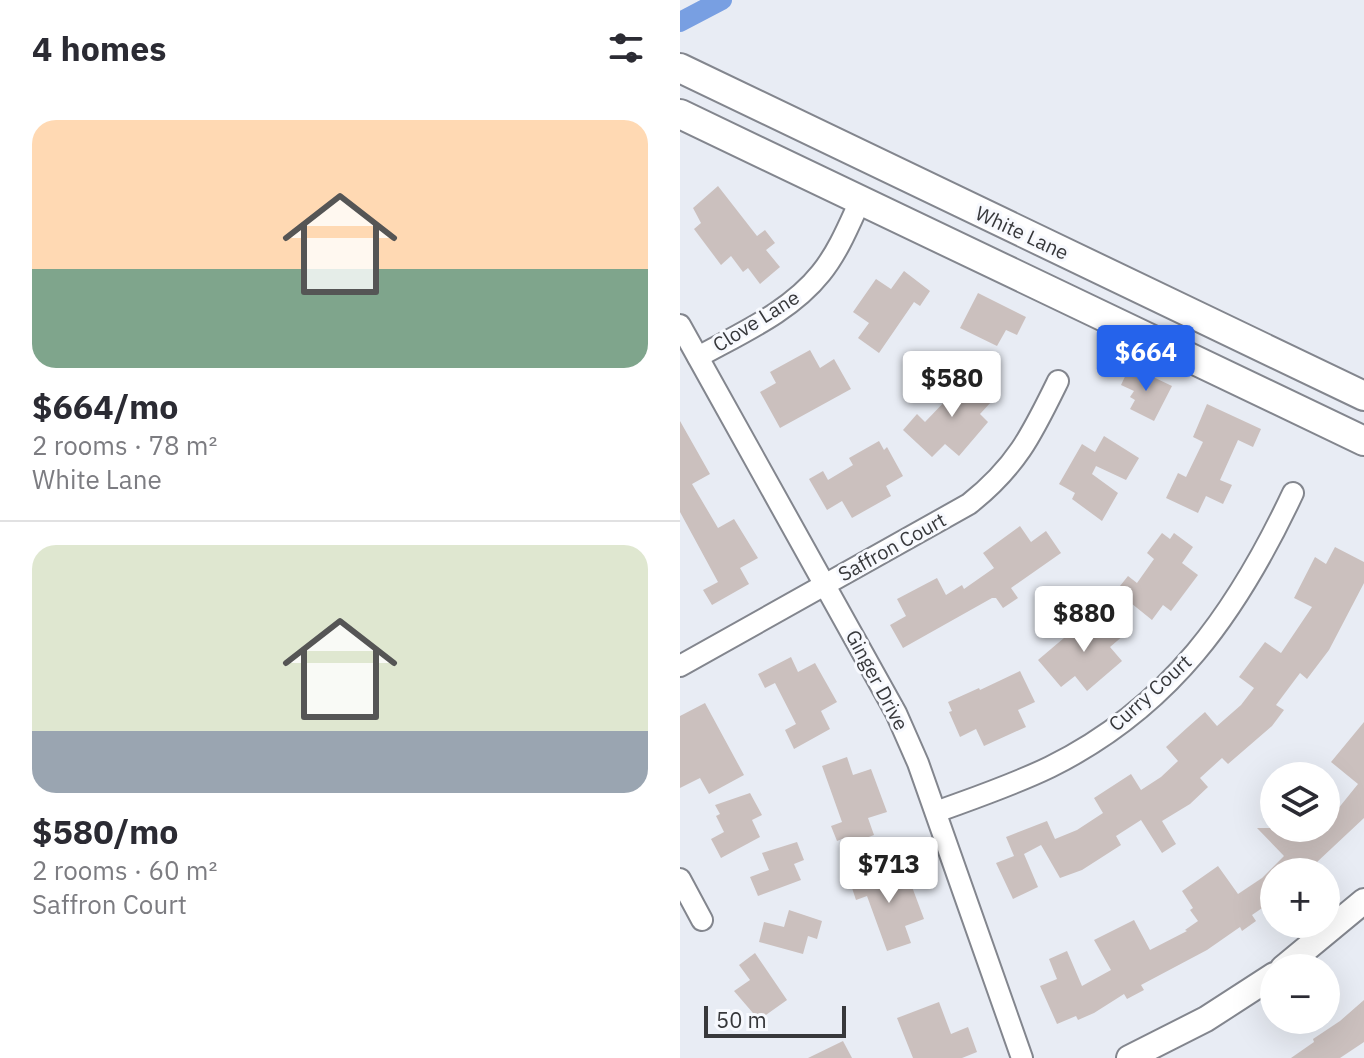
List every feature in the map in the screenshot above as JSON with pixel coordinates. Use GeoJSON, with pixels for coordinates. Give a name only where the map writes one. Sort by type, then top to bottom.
{"type":"FeatureCollection","features":[{"type":"Feature","properties":{"kind":"main road","name":"White Lane"},"geometry":{"type":"LineString","coordinates":[[680,68],[1364,396]]}},
{"type":"Feature","properties":{"kind":"main road","name":"White Lane"},"geometry":{"type":"LineString","coordinates":[[680,114],[1364,441]]}},
{"type":"Feature","properties":{"kind":"main road"},"geometry":{"type":"LineString","coordinates":[[860,201],[880,190],[891,190],[1032,238]]}},
{"type":"Feature","properties":{"kind":"street","name":"Clove Lane"},"geometry":{"type":"LineString","coordinates":[[698,357],[783,309],[802,294],[837,249],[860,201]]}},
{"type":"Feature","properties":{"kind":"street","name":"Ginger Drive"},"geometry":{"type":"LineString","coordinates":[[680,325],[896,713],[936,812],[1022,1058]]}},
{"type":"Feature","properties":{"kind":"street","name":"Saffron Court"},"geometry":{"type":"LineString","coordinates":[[680,666],[969,504],[1014,463],[1058,381]]}},
{"type":"Feature","properties":{"kind":"street","name":"Curry Court"},"geometry":{"type":"LineString","coordinates":[[936,812],[1052,766],[1125,719],[1165,685],[1228,613],[1258,563],[1293,493]]}},
{"type":"Feature","properties":{"kind":"street"},"geometry":{"type":"LineString","coordinates":[[680,879],[702,920]]}},
{"type":"Feature","properties":{"kind":"street"},"geometry":{"type":"LineString","coordinates":[[1300,954],[1364,901]]}},
{"type":"Feature","properties":{"kind":"street"},"geometry":{"type":"LineString","coordinates":[[1129,1058],[1206,1019],[1260,984]]}},
{"type":"Feature","properties":{"kind":"building"},"geometry":{"type":"Polygon","coordinates":[[[718,186],[757,236],[765,230],[775,243],[766,250],[780,267],[760,284],[748,268],[743,272],[731,256],[721,265],[694,229],[701,223],[693,208],[718,186]]]}},
{"type":"Feature","properties":{"kind":"building"},"geometry":{"type":"Polygon","coordinates":[[[904,271],[930,291],[920,306],[914,302],[879,353],[858,338],[869,323],[853,312],[876,279],[891,289],[904,271]]]}},
{"type":"Feature","properties":{"kind":"building"},"geometry":{"type":"Polygon","coordinates":[[[978,293],[1026,317],[1017,335],[1006,330],[997,346],[960,328],[978,293]]]}},
{"type":"Feature","properties":{"kind":"building"},"geometry":{"type":"Polygon","coordinates":[[[810,350],[820,368],[834,359],[851,389],[780,428],[760,392],[776,383],[770,372],[810,350]]]}},
{"type":"Feature","properties":{"kind":"building"},"geometry":{"type":"Polygon","coordinates":[[[1130,366],[1172,386],[1154,421],[1130,409],[1135,400],[1130,397],[1134,391],[1121,385],[1130,366]]]}},
{"type":"Feature","properties":{"kind":"building"},"geometry":{"type":"Polygon","coordinates":[[[959,370],[992,401],[980,414],[988,422],[959,456],[945,444],[932,457],[903,430],[917,414],[925,422],[950,396],[943,388],[959,370]]]}},
{"type":"Feature","properties":{"kind":"building"},"geometry":{"type":"Polygon","coordinates":[[[1207,404],[1261,429],[1253,447],[1238,440],[1220,480],[1232,485],[1223,504],[1206,496],[1198,513],[1166,498],[1178,473],[1186,477],[1203,442],[1193,437],[1207,404]]]}},
{"type":"Feature","properties":{"kind":"building"},"geometry":{"type":"Polygon","coordinates":[[[680,421],[710,474],[692,484],[718,528],[734,519],[758,558],[740,568],[749,584],[712,605],[703,590],[718,582],[680,512],[680,421]]]}},
{"type":"Feature","properties":{"kind":"building"},"geometry":{"type":"Polygon","coordinates":[[[1104,436],[1139,458],[1126,480],[1096,466],[1092,474],[1118,493],[1102,521],[1072,499],[1075,493],[1059,484],[1082,444],[1095,452],[1104,436]]]}},
{"type":"Feature","properties":{"kind":"building"},"geometry":{"type":"Polygon","coordinates":[[[879,441],[884,450],[887,447],[903,476],[886,486],[891,496],[852,518],[842,501],[827,510],[809,479],[823,471],[828,480],[853,465],[849,458],[879,441]]]}},
{"type":"Feature","properties":{"kind":"building"},"geometry":{"type":"Polygon","coordinates":[[[1020,526],[1031,542],[1046,531],[1061,553],[1011,588],[1018,598],[1003,608],[996,598],[992,598],[903,648],[890,625],[906,616],[897,599],[937,578],[946,595],[962,585],[964,589],[994,568],[983,553],[1020,526]]]}},
{"type":"Feature","properties":{"kind":"building"},"geometry":{"type":"Polygon","coordinates":[[[1162,533],[1170,539],[1174,533],[1193,547],[1182,563],[1198,575],[1171,611],[1163,605],[1152,620],[1116,591],[1128,576],[1137,583],[1154,559],[1147,553],[1162,533]]]}},
{"type":"Feature","properties":{"kind":"building"},"geometry":{"type":"Polygon","coordinates":[[[1335,547],[1364,562],[1364,583],[1329,650],[1307,679],[1300,673],[1276,705],[1284,710],[1272,726],[1228,764],[1222,758],[1200,778],[1208,787],[1190,804],[1162,821],[1176,844],[1162,853],[1141,820],[1116,836],[1121,845],[1082,870],[1060,878],[1041,845],[1024,854],[1038,887],[1013,899],[996,863],[1014,856],[1006,837],[1047,821],[1055,839],[1077,830],[1103,813],[1094,798],[1131,774],[1141,790],[1161,777],[1178,761],[1166,747],[1188,727],[1205,712],[1217,726],[1241,705],[1254,688],[1239,677],[1265,642],[1281,653],[1312,607],[1294,598],[1315,557],[1326,564],[1335,547]]]}},
{"type":"Feature","properties":{"kind":"building"},"geometry":{"type":"Polygon","coordinates":[[[1107,614],[1124,635],[1110,647],[1122,661],[1087,691],[1075,676],[1061,687],[1038,660],[1084,621],[1089,628],[1107,614]]]}},
{"type":"Feature","properties":{"kind":"building"},"geometry":{"type":"Polygon","coordinates":[[[791,657],[798,672],[815,663],[837,702],[821,711],[830,729],[794,749],[785,730],[796,724],[775,683],[765,688],[758,674],[791,657]]]}},
{"type":"Feature","properties":{"kind":"building"},"geometry":{"type":"Polygon","coordinates":[[[1020,671],[1035,702],[1018,710],[1026,727],[984,746],[976,729],[960,737],[948,702],[1020,671]]]}},
{"type":"Feature","properties":{"kind":"building"},"geometry":{"type":"Polygon","coordinates":[[[705,703],[744,775],[709,794],[700,778],[680,788],[680,716],[705,703]]]}},
{"type":"Feature","properties":{"kind":"building"},"geometry":{"type":"Polygon","coordinates":[[[1364,722],[1364,818],[1340,840],[1340,806],[1358,784],[1340,769],[1340,762],[1331,762],[1364,722]]]}},
{"type":"Feature","properties":{"kind":"building"},"geometry":{"type":"Polygon","coordinates":[[[847,757],[853,775],[871,769],[887,812],[868,818],[874,835],[850,844],[847,837],[837,841],[831,826],[842,822],[822,766],[847,757]]]}},
{"type":"Feature","properties":{"kind":"building"},"geometry":{"type":"Polygon","coordinates":[[[750,793],[762,815],[752,820],[760,837],[721,858],[711,839],[724,832],[716,816],[720,814],[715,805],[750,793]]]}},
{"type":"Feature","properties":{"kind":"building"},"geometry":{"type":"Polygon","coordinates":[[[797,842],[804,860],[794,864],[801,880],[758,896],[750,877],[769,870],[762,853],[797,842]]]}},
{"type":"Feature","properties":{"kind":"building"},"geometry":{"type":"Polygon","coordinates":[[[1270,842],[1338,842],[1321,858],[1282,858],[1284,856],[1270,842]]]}},
{"type":"Feature","properties":{"kind":"building"},"geometry":{"type":"Polygon","coordinates":[[[884,866],[889,877],[893,876],[895,881],[908,876],[924,919],[905,926],[911,943],[887,951],[867,896],[856,900],[849,879],[884,866]]]}},
{"type":"Feature","properties":{"kind":"building"},"geometry":{"type":"Polygon","coordinates":[[[1218,866],[1238,894],[1260,879],[1260,910],[1252,915],[1256,921],[1242,931],[1240,927],[1207,950],[1141,985],[1144,990],[1127,999],[1124,994],[1094,1013],[1057,1024],[1040,986],[1057,979],[1049,959],[1067,951],[1082,986],[1111,970],[1094,940],[1134,920],[1150,950],[1187,931],[1198,921],[1182,891],[1218,866]]]}},
{"type":"Feature","properties":{"kind":"building"},"geometry":{"type":"Polygon","coordinates":[[[789,910],[822,921],[817,939],[808,936],[803,954],[759,942],[764,922],[784,927],[789,910]]]}},
{"type":"Feature","properties":{"kind":"building"},"geometry":{"type":"Polygon","coordinates":[[[755,953],[787,1000],[759,1020],[734,991],[750,980],[739,965],[755,953]]]}},
{"type":"Feature","properties":{"kind":"building"},"geometry":{"type":"Polygon","coordinates":[[[1364,1000],[1364,1042],[1340,1058],[1291,1058],[1320,1034],[1340,1034],[1340,1021],[1364,1000]]]}},
{"type":"Feature","properties":{"kind":"building"},"geometry":{"type":"Polygon","coordinates":[[[939,1002],[951,1034],[968,1027],[977,1052],[962,1058],[913,1058],[897,1018],[939,1002]]]}},
{"type":"Feature","properties":{"kind":"building"},"geometry":{"type":"Polygon","coordinates":[[[843,1041],[852,1058],[808,1058],[843,1041]]]}},
{"type":"Feature","properties":{"kind":"waterway"},"geometry":{"type":"LineString","coordinates":[[680,22],[722,0]]}}]}
